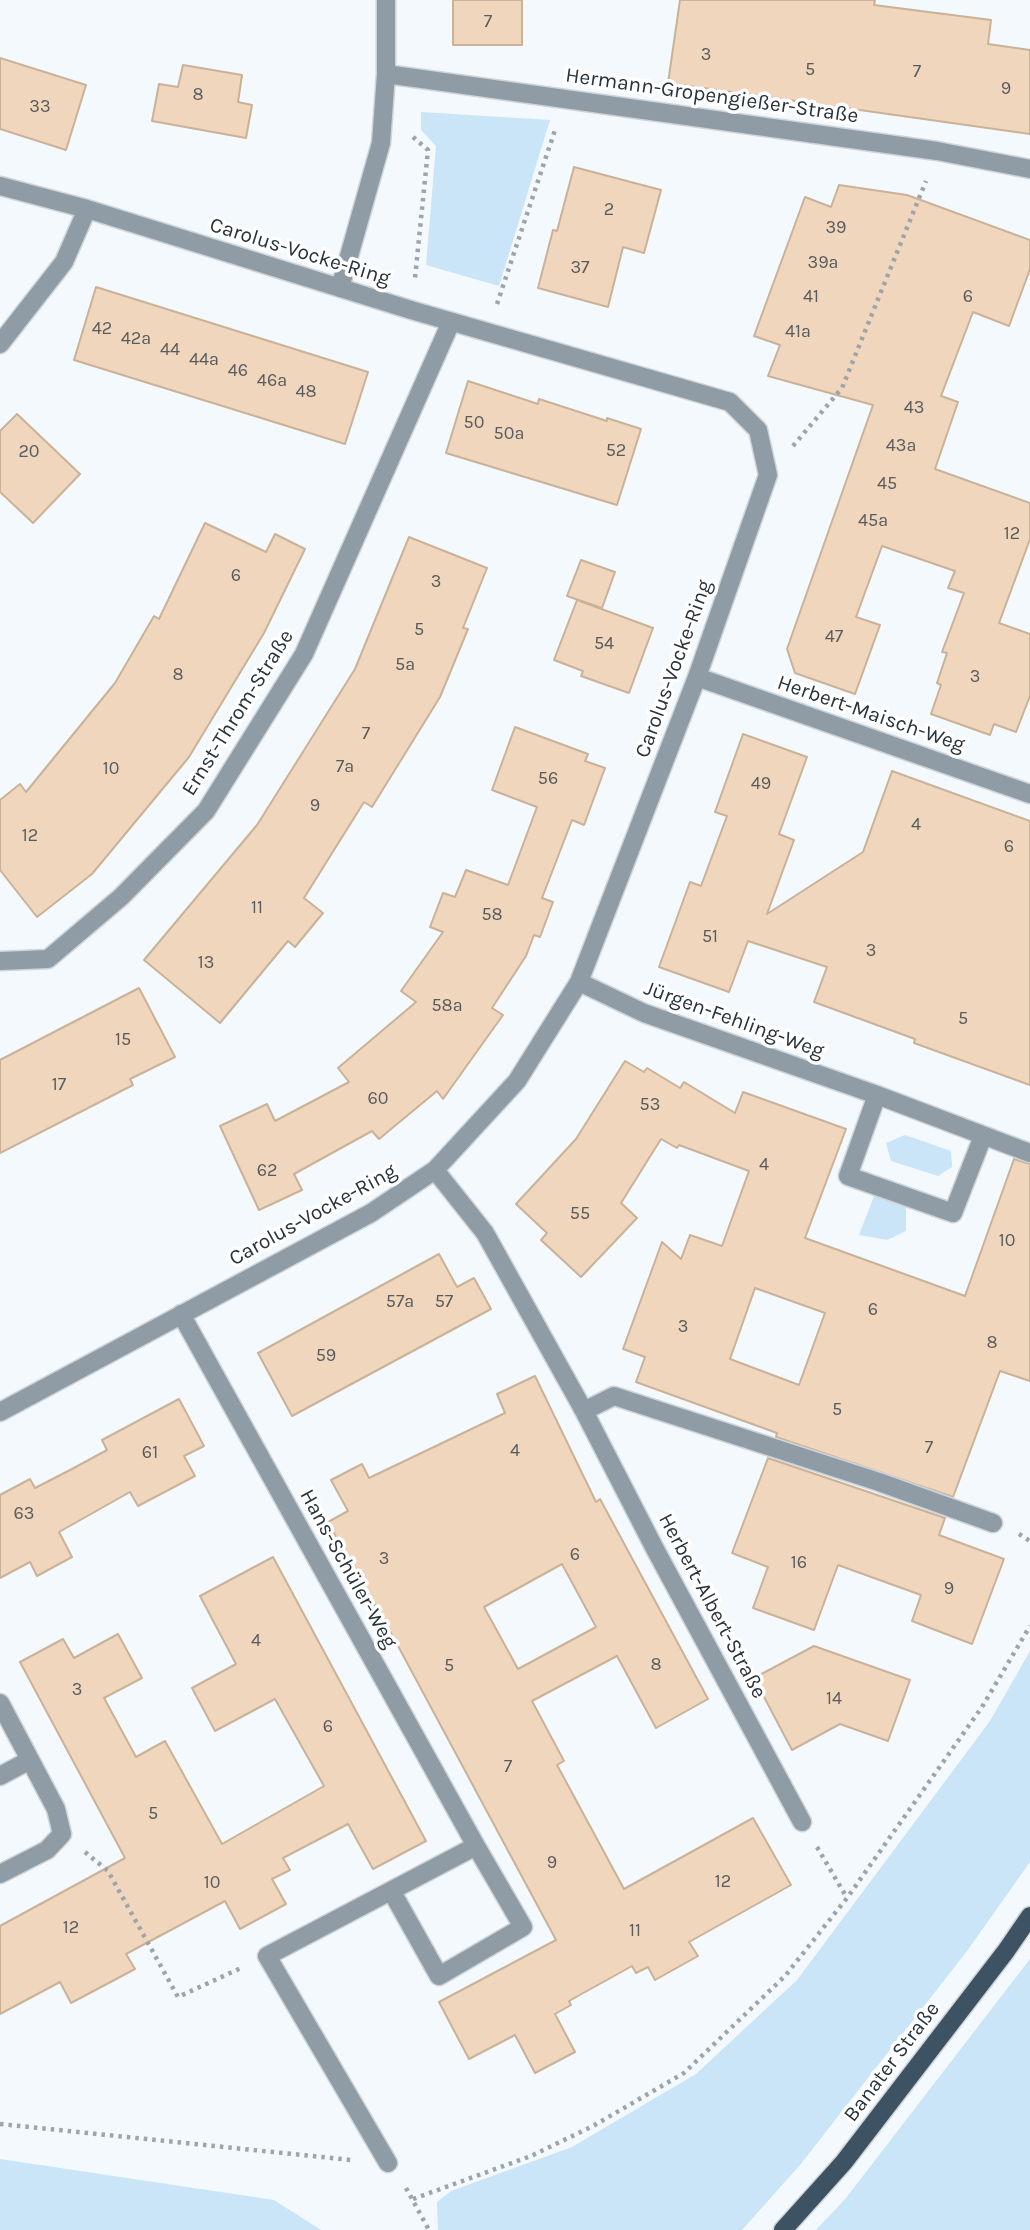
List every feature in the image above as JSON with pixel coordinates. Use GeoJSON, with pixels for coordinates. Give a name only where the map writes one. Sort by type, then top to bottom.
{"type":"FeatureCollection","features":[{"type":"Feature","properties":{"kind":"main road","name":"Banater Straße"},"geometry":{"type":"LineString","coordinates":[[783,2230],[844,2162],[1030,1916]]}},
{"type":"Feature","properties":{"kind":"street"},"geometry":{"type":"LineString","coordinates":[[340,288],[381,143],[386,74],[386,0]]}},
{"type":"Feature","properties":{"kind":"street","name":"Hermann-Gropengießer-Straße"},"geometry":{"type":"LineString","coordinates":[[386,74],[937,151],[1030,169]]}},
{"type":"Feature","properties":{"kind":"street","name":"Carolus-Vocke-Ring"},"geometry":{"type":"LineString","coordinates":[[0,186],[87,209],[411,310],[730,402],[758,430],[768,475],[697,677],[579,982],[517,1081],[435,1170],[371,1213],[0,1412]]}},
{"type":"Feature","properties":{"kind":"street"},"geometry":{"type":"LineString","coordinates":[[0,344],[64,262],[87,209]]}},
{"type":"Feature","properties":{"kind":"street","name":"Ernst-Throm-Straße"},"geometry":{"type":"LineString","coordinates":[[0,961],[48,958],[121,897],[206,811],[304,654],[451,322]]}},
{"type":"Feature","properties":{"kind":"street","name":"Herbert-Maisch-Weg"},"geometry":{"type":"LineString","coordinates":[[697,677],[1030,794]]}},
{"type":"Feature","properties":{"kind":"street","name":"Jürgen-Fehling-Weg"},"geometry":{"type":"LineString","coordinates":[[579,982],[644,1013],[877,1095],[1030,1153]]}},
{"type":"Feature","properties":{"kind":"street"},"geometry":{"type":"LineString","coordinates":[[877,1095],[848,1176],[953,1213],[983,1136]]}},
{"type":"Feature","properties":{"kind":"street","name":"Herbert-Albert-Straße"},"geometry":{"type":"LineString","coordinates":[[435,1170],[485,1233],[584,1411],[802,1822]]}},
{"type":"Feature","properties":{"kind":"street","name":"Hans-Schüler-Weg"},"geometry":{"type":"LineString","coordinates":[[181,1314],[523,1927],[439,1976],[392,1892]]}},
{"type":"Feature","properties":{"kind":"street"},"geometry":{"type":"LineString","coordinates":[[584,1411],[614,1396],[879,1482],[993,1523]]}},
{"type":"Feature","properties":{"kind":"street"},"geometry":{"type":"LineString","coordinates":[[0,1703],[56,1810],[62,1834],[47,1850],[0,1874]]}},
{"type":"Feature","properties":{"kind":"street"},"geometry":{"type":"LineString","coordinates":[[0,1776],[30,1760]]}},
{"type":"Feature","properties":{"kind":"street"},"geometry":{"type":"LineString","coordinates":[[388,2163],[267,1956],[476,1846]]}},
{"type":"Feature","properties":{"kind":"path"},"geometry":{"type":"LineString","coordinates":[[488,331],[565,99]]}},
{"type":"Feature","properties":{"kind":"path"},"geometry":{"type":"LineString","coordinates":[[383,111],[428,150],[411,310]]}},
{"type":"Feature","properties":{"kind":"path"},"geometry":{"type":"LineString","coordinates":[[768,475],[842,388],[937,151]]}},
{"type":"Feature","properties":{"kind":"path"},"geometry":{"type":"LineString","coordinates":[[1020,1535],[1030,1541]]}},
{"type":"Feature","properties":{"kind":"path"},"geometry":{"type":"LineString","coordinates":[[414,2199],[531,2157],[593,2126],[684,2073],[785,1976],[847,1898],[982,1707],[1030,1626]]}},
{"type":"Feature","properties":{"kind":"path"},"geometry":{"type":"LineString","coordinates":[[802,1822],[847,1898]]}},
{"type":"Feature","properties":{"kind":"path"},"geometry":{"type":"LineString","coordinates":[[62,1834],[108,1871],[178,1997],[267,1956]]}},
{"type":"Feature","properties":{"kind":"path"},"geometry":{"type":"LineString","coordinates":[[0,2124],[388,2163],[414,2199],[429,2230]]}},
{"type":"Feature","properties":{"kind":"shaded area"},"geometry":{"type":"Polygon","coordinates":[[[421,112],[550,120],[499,286],[426,265],[436,146],[421,130],[421,112]]]}},
{"type":"Feature","properties":{"kind":"shaded area"},"geometry":{"type":"Polygon","coordinates":[[[905,1135],[951,1151],[952,1167],[938,1176],[891,1161],[886,1143],[905,1135]]]}},
{"type":"Feature","properties":{"kind":"shaded area"},"geometry":{"type":"Polygon","coordinates":[[[876,1191],[906,1207],[906,1231],[887,1240],[859,1235],[876,1191]]]}},
{"type":"Feature","properties":{"kind":"shaded area"},"geometry":{"type":"Polygon","coordinates":[[[1030,1651],[1030,1862],[967,1951],[800,2165],[742,2230],[438,2230],[437,2202],[451,2191],[572,2147],[696,2074],[797,1980],[990,1721],[1030,1651]]]}},
{"type":"Feature","properties":{"kind":"shaded area"},"geometry":{"type":"Polygon","coordinates":[[[1030,1959],[1030,2230],[816,2230],[846,2198],[1030,1959]]]}},
{"type":"Feature","properties":{"kind":"shaded area"},"geometry":{"type":"Polygon","coordinates":[[[0,2159],[274,2200],[321,2230],[0,2230],[0,2159]]]}},
{"type":"Feature","properties":{"kind":"building"},"geometry":{"type":"Polygon","coordinates":[[[453,0],[522,0],[522,45],[453,45],[453,0]]]}},
{"type":"Feature","properties":{"kind":"building"},"geometry":{"type":"Polygon","coordinates":[[[680,0],[875,0],[874,5],[991,20],[988,44],[1030,50],[1030,134],[668,83],[680,0]]]}},
{"type":"Feature","properties":{"kind":"building"},"geometry":{"type":"Polygon","coordinates":[[[0,58],[86,85],[66,150],[0,129],[0,58]]]}},
{"type":"Feature","properties":{"kind":"building"},"geometry":{"type":"Polygon","coordinates":[[[183,65],[242,75],[238,102],[252,105],[246,138],[152,121],[159,84],[178,87],[183,65]]]}},
{"type":"Feature","properties":{"kind":"building"},"geometry":{"type":"Polygon","coordinates":[[[574,167],[661,190],[644,253],[623,247],[608,307],[538,288],[553,230],[557,231],[574,167]]]}},
{"type":"Feature","properties":{"kind":"building"},"geometry":{"type":"Polygon","coordinates":[[[839,185],[907,195],[1030,240],[1030,269],[1009,326],[973,312],[941,396],[958,402],[935,469],[1030,503],[1030,539],[999,623],[1030,634],[1030,696],[1016,732],[994,724],[990,735],[931,714],[941,685],[937,683],[947,653],[942,652],[964,593],[948,588],[955,571],[882,546],[856,617],[880,625],[855,694],[795,673],[787,649],[873,405],[768,376],[780,345],[754,336],[805,197],[831,207],[839,185]]]}},
{"type":"Feature","properties":{"kind":"building"},"geometry":{"type":"Polygon","coordinates":[[[96,287],[368,372],[345,444],[74,360],[96,287]]]}},
{"type":"Feature","properties":{"kind":"building"},"geometry":{"type":"Polygon","coordinates":[[[468,381],[538,404],[539,399],[641,429],[617,505],[446,453],[468,381]]]}},
{"type":"Feature","properties":{"kind":"building"},"geometry":{"type":"Polygon","coordinates":[[[17,414],[80,474],[33,523],[0,492],[0,431],[17,414]]]}},
{"type":"Feature","properties":{"kind":"building"},"geometry":{"type":"Polygon","coordinates":[[[205,523],[266,552],[275,534],[305,549],[264,633],[189,757],[92,874],[37,917],[0,870],[0,800],[20,784],[26,792],[115,683],[154,616],[159,619],[205,523]]]}},
{"type":"Feature","properties":{"kind":"building"},"geometry":{"type":"Polygon","coordinates":[[[409,537],[487,568],[463,628],[468,629],[440,697],[372,807],[364,802],[304,898],[323,913],[295,947],[288,941],[220,1023],[144,960],[257,825],[355,669],[409,537]]]}},
{"type":"Feature","properties":{"kind":"building"},"geometry":{"type":"Polygon","coordinates":[[[581,560],[615,572],[602,608],[567,596],[581,560]]]}},
{"type":"Feature","properties":{"kind":"building"},"geometry":{"type":"Polygon","coordinates":[[[577,600],[653,628],[629,693],[581,676],[583,671],[554,660],[577,600]]]}},
{"type":"Feature","properties":{"kind":"building"},"geometry":{"type":"Polygon","coordinates":[[[515,727],[588,754],[585,761],[605,768],[584,825],[572,820],[542,898],[553,902],[540,937],[534,935],[526,956],[492,1008],[503,1015],[443,1099],[437,1091],[379,1139],[372,1131],[294,1174],[302,1190],[259,1210],[220,1126],[267,1104],[275,1121],[349,1082],[338,1068],[416,1002],[401,991],[443,932],[430,927],[443,893],[455,897],[466,870],[508,885],[537,807],[492,790],[515,727]]]}},
{"type":"Feature","properties":{"kind":"building"},"geometry":{"type":"Polygon","coordinates":[[[743,734],[807,757],[779,834],[794,840],[767,914],[863,852],[892,771],[1030,821],[1030,1085],[914,1043],[915,1039],[814,1002],[827,967],[748,941],[729,992],[659,967],[690,882],[701,886],[727,816],[715,812],[743,734]]]}},
{"type":"Feature","properties":{"kind":"building"},"geometry":{"type":"Polygon","coordinates":[[[139,988],[175,1057],[130,1079],[133,1085],[0,1153],[0,1060],[139,988]]]}},
{"type":"Feature","properties":{"kind":"building"},"geometry":{"type":"Polygon","coordinates":[[[625,1061],[644,1072],[647,1068],[680,1088],[684,1082],[735,1113],[743,1092],[846,1129],[805,1238],[965,1296],[1014,1159],[1030,1164],[1030,1381],[1000,1371],[953,1497],[776,1437],[777,1433],[636,1382],[645,1357],[623,1349],[662,1242],[681,1259],[690,1235],[722,1246],[749,1171],[679,1145],[677,1148],[661,1139],[621,1203],[637,1218],[581,1277],[541,1240],[547,1233],[516,1204],[576,1139],[625,1061]],[[755,1288],[730,1359],[799,1385],[825,1313],[755,1288]]]}},
{"type":"Feature","properties":{"kind":"building"},"geometry":{"type":"Polygon","coordinates":[[[439,1254],[457,1287],[474,1278],[491,1309],[292,1416],[258,1353],[439,1254]]]}},
{"type":"Feature","properties":{"kind":"building"},"geometry":{"type":"Polygon","coordinates":[[[535,1376],[596,1502],[600,1499],[708,1699],[656,1728],[617,1656],[532,1701],[564,1761],[557,1765],[624,1889],[753,1818],[791,1885],[689,1942],[698,1956],[655,1980],[648,1967],[636,1973],[632,1966],[569,2001],[571,2005],[555,2014],[575,2052],[535,2073],[515,2035],[469,2059],[439,2002],[556,1940],[376,1605],[373,1606],[328,1522],[348,1511],[331,1480],[362,1464],[369,1478],[505,1413],[497,1394],[535,1376]],[[562,1564],[484,1607],[518,1669],[596,1627],[562,1564]]]}},
{"type":"Feature","properties":{"kind":"building"},"geometry":{"type":"Polygon","coordinates":[[[179,1399],[204,1446],[184,1456],[195,1476],[138,1506],[130,1492],[59,1532],[72,1557],[37,1576],[30,1562],[0,1578],[0,1495],[30,1479],[35,1488],[72,1469],[107,1450],[102,1440],[179,1399]]]}},
{"type":"Feature","properties":{"kind":"building"},"geometry":{"type":"Polygon","coordinates":[[[768,1458],[945,1518],[939,1535],[1004,1559],[972,1644],[912,1621],[921,1595],[838,1565],[814,1630],[753,1608],[768,1567],[732,1553],[768,1458]]]}},
{"type":"Feature","properties":{"kind":"building"},"geometry":{"type":"Polygon","coordinates":[[[273,1557],[426,1841],[373,1869],[348,1824],[283,1858],[290,1870],[272,1879],[286,1904],[240,1929],[225,1901],[126,1954],[135,1969],[71,2003],[60,1982],[0,2014],[0,1926],[125,1858],[20,1662],[63,1639],[74,1658],[118,1634],[142,1678],[104,1698],[136,1757],[165,1741],[222,1844],[324,1786],[275,1699],[215,1731],[192,1688],[236,1664],[200,1596],[273,1557]]]}},
{"type":"Feature","properties":{"kind":"building"},"geometry":{"type":"Polygon","coordinates":[[[814,1646],[910,1680],[888,1741],[840,1724],[792,1750],[754,1678],[814,1646]]]}}]}
